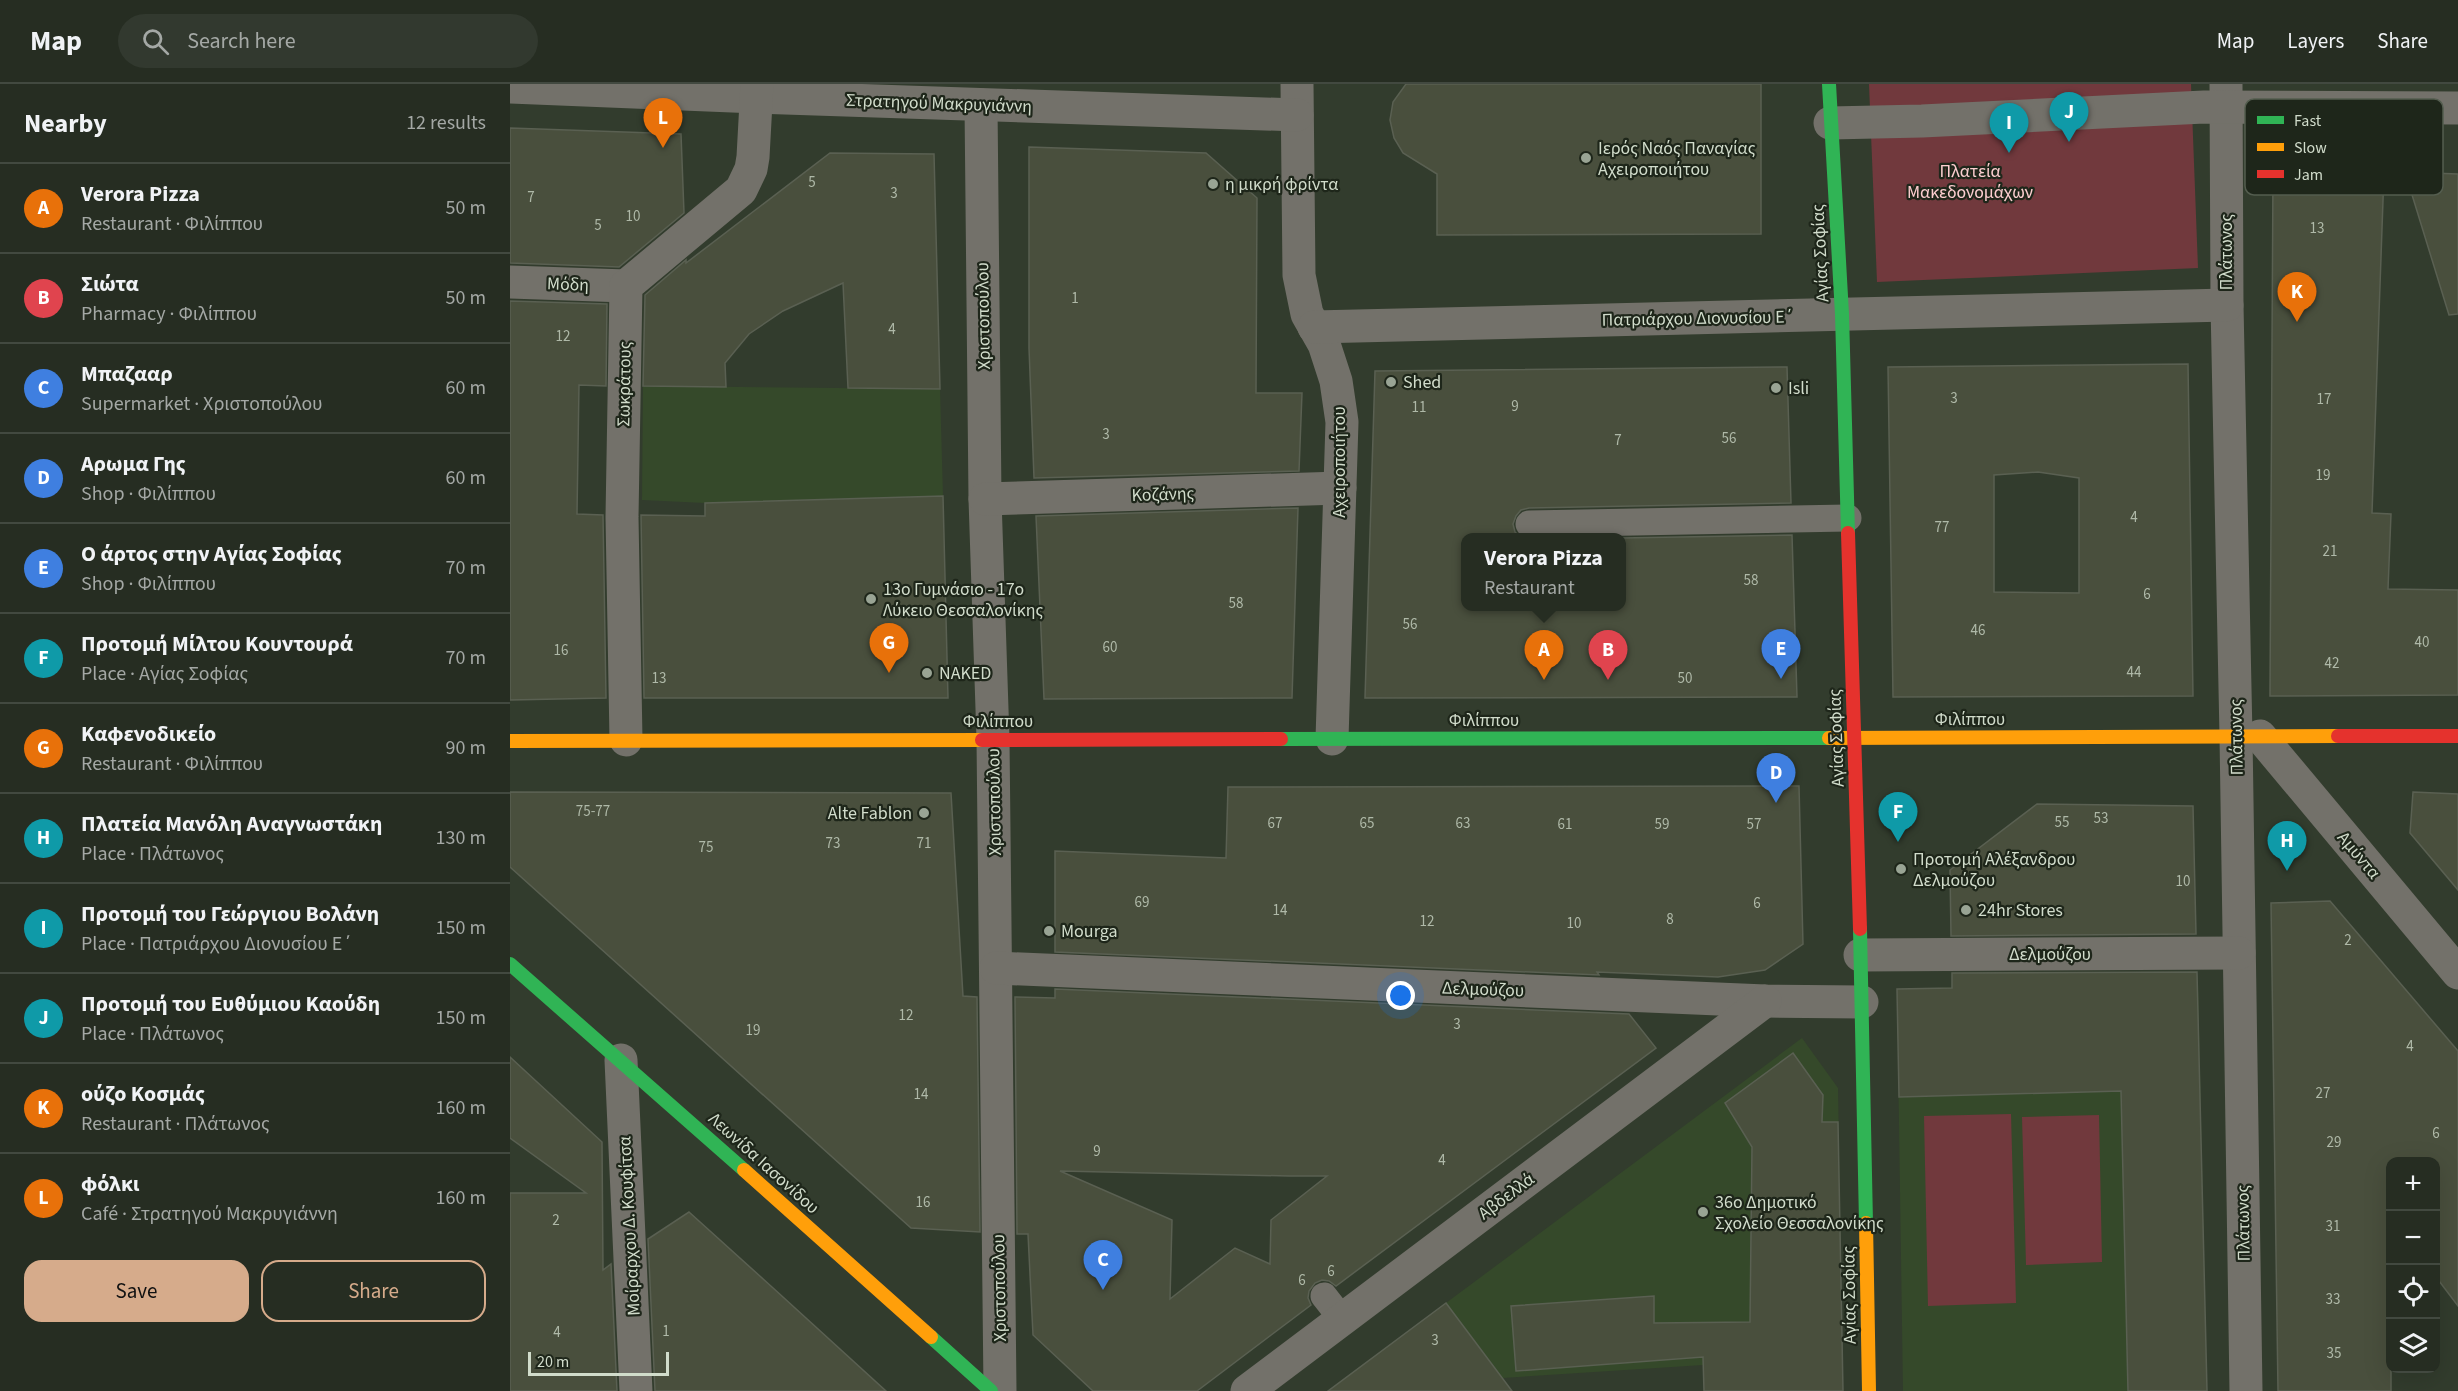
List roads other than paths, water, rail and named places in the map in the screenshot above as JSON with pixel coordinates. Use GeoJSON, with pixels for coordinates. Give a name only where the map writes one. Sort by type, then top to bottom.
{"type":"FeatureCollection","features":[{"type":"Feature","properties":{"kind":"main road","name":"Αγίας Σοφίας"},"geometry":{"type":"LineString","coordinates":[[1829,84],[1842,314],[1862,1002],[1869,1391]]}},
{"type":"Feature","properties":{"kind":"main road","name":"Φιλίππου"},"geometry":{"type":"LineString","coordinates":[[510,741],[2458,736]]}},
{"type":"Feature","properties":{"kind":"main road","name":"Λεωνίδα Ιασονίδου"},"geometry":{"type":"LineString","coordinates":[[510,964],[621,1060],[991,1391]]}},
{"type":"Feature","properties":{"kind":"street","name":"Στρατηγού Μακρυγιάννη"},"geometry":{"type":"LineString","coordinates":[[510,87],[757,91],[981,105],[1297,100]]}},
{"type":"Feature","properties":{"kind":"street"},"geometry":{"type":"LineString","coordinates":[[626,286],[741,190],[751,169],[757,91]]}},
{"type":"Feature","properties":{"kind":"street"},"geometry":{"type":"LineString","coordinates":[[1830,123],[2226,96],[2284,99]]}},
{"type":"Feature","properties":{"kind":"street","name":"Πλάτωνος"},"geometry":{"type":"LineString","coordinates":[[2226,96],[2227,305],[2248,736],[2239,953],[2246,1391]]}},
{"type":"Feature","properties":{"kind":"street","name":"Αχειροποιήτου"},"geometry":{"type":"LineString","coordinates":[[1297,100],[1299,275],[1304,302],[1324,344],[1339,392],[1342,422],[1332,739]]}},
{"type":"Feature","properties":{"kind":"street","name":"Χριστοπούλου"},"geometry":{"type":"LineString","coordinates":[[981,105],[985,499],[993,739],[1000,1391]]}},
{"type":"Feature","properties":{"kind":"street"},"geometry":{"type":"LineString","coordinates":[[2443,107],[2458,108]]}},
{"type":"Feature","properties":{"kind":"street","name":"Μόδη"},"geometry":{"type":"LineString","coordinates":[[510,282],[626,286]]}},
{"type":"Feature","properties":{"kind":"street","name":"Σωκράτους"},"geometry":{"type":"LineString","coordinates":[[626,286],[622,517],[626,740]]}},
{"type":"Feature","properties":{"kind":"street","name":"Πατριάρχου Διονυσίου Ε΄"},"geometry":{"type":"LineString","coordinates":[[1314,327],[2227,305]]}},
{"type":"Feature","properties":{"kind":"street","name":"Κοζάνης"},"geometry":{"type":"LineString","coordinates":[[985,499],[1340,488]]}},
{"type":"Feature","properties":{"kind":"street","name":"Αμύντα"},"geometry":{"type":"LineString","coordinates":[[2248,736],[2458,973]]}},
{"type":"Feature","properties":{"kind":"street","name":"Δελμούζου"},"geometry":{"type":"LineString","coordinates":[[1860,955],[2239,953]]}},
{"type":"Feature","properties":{"kind":"street","name":"Δελμούζου"},"geometry":{"type":"LineString","coordinates":[[996,968],[1765,1001],[1862,1002]]}},
{"type":"Feature","properties":{"kind":"street","name":"Αβδελλά"},"geometry":{"type":"LineString","coordinates":[[1247,1391],[1333,1307],[1765,1001]]}},
{"type":"Feature","properties":{"kind":"street","name":"Μοίραρχου Δ. Κουφίτσα"},"geometry":{"type":"LineString","coordinates":[[621,1060],[636,1391]]}},
{"type":"Feature","properties":{"kind":"lane"},"geometry":{"type":"LineString","coordinates":[[1529,524],[1848,518]]}},
{"type":"Feature","properties":{"kind":"place","name":"Προτομή του Ευθύμιου Καούδη"},"geometry":{"type":"Point","coordinates":[2069,142]}},
{"type":"Feature","properties":{"kind":"place","name":"φόλκι"},"geometry":{"type":"Point","coordinates":[663,148]}},
{"type":"Feature","properties":{"kind":"place","name":"Προτομή του Γεώργιου Βολάνη"},"geometry":{"type":"Point","coordinates":[2009,153]}},
{"type":"Feature","properties":{"kind":"place","name":"Ιερός Ναός Παναγίας Αχειροποιήτου"},"geometry":{"type":"Point","coordinates":[1586,158]}},
{"type":"Feature","properties":{"kind":"place","name":"η μικρή φρίντα"},"geometry":{"type":"Point","coordinates":[1213,184]}},
{"type":"Feature","properties":{"kind":"place","name":"ούζο Κοσμάς"},"geometry":{"type":"Point","coordinates":[2297,322]}},
{"type":"Feature","properties":{"kind":"place","name":"Shed"},"geometry":{"type":"Point","coordinates":[1391,382]}},
{"type":"Feature","properties":{"kind":"place","name":"Isli"},"geometry":{"type":"Point","coordinates":[1776,388]}},
{"type":"Feature","properties":{"kind":"place","name":"13ο Γυμνάσιο - 17ο Λύκειο Θεσσαλονίκης"},"geometry":{"type":"Point","coordinates":[871,599]}},
{"type":"Feature","properties":{"kind":"place","name":"Καφενοδικείο"},"geometry":{"type":"Point","coordinates":[889,673]}},
{"type":"Feature","properties":{"kind":"place","name":"NAKED"},"geometry":{"type":"Point","coordinates":[927,673]}},
{"type":"Feature","properties":{"kind":"place","name":"Ο άρτος στην Αγίας Σοφίας"},"geometry":{"type":"Point","coordinates":[1781,679]}},
{"type":"Feature","properties":{"kind":"place","name":"Verora Pizza"},"geometry":{"type":"Point","coordinates":[1544,680]}},
{"type":"Feature","properties":{"kind":"place","name":"Σιώτα"},"geometry":{"type":"Point","coordinates":[1608,680]}},
{"type":"Feature","properties":{"kind":"place","name":"Αρωμα Γης"},"geometry":{"type":"Point","coordinates":[1776,803]}},
{"type":"Feature","properties":{"kind":"place","name":"Alte Fablon"},"geometry":{"type":"Point","coordinates":[924,813]}},
{"type":"Feature","properties":{"kind":"place","name":"Προτομή Μίλτου Κουντουρά"},"geometry":{"type":"Point","coordinates":[1898,842]}},
{"type":"Feature","properties":{"kind":"place","name":"Προτομή Αλέξανδρου Δελμούζου"},"geometry":{"type":"Point","coordinates":[1901,869]}},
{"type":"Feature","properties":{"kind":"place","name":"Πλατεία Μανόλη Αναγνωστάκη"},"geometry":{"type":"Point","coordinates":[2287,871]}},
{"type":"Feature","properties":{"kind":"place","name":"24hr Stores"},"geometry":{"type":"Point","coordinates":[1966,910]}},
{"type":"Feature","properties":{"kind":"place","name":"Mourga"},"geometry":{"type":"Point","coordinates":[1049,931]}},
{"type":"Feature","properties":{"kind":"place","name":"36ο Δημοτικό Σχολείο Θεσσαλονίκης"},"geometry":{"type":"Point","coordinates":[1703,1212]}},
{"type":"Feature","properties":{"kind":"place","name":"Μπαζααρ"},"geometry":{"type":"Point","coordinates":[1103,1290]}},
{"type":"Feature","properties":{"kind":"park label","name":"Πλατεία Μακεδονομάχων"},"geometry":{"type":"Point","coordinates":[1970,181]}}]}
